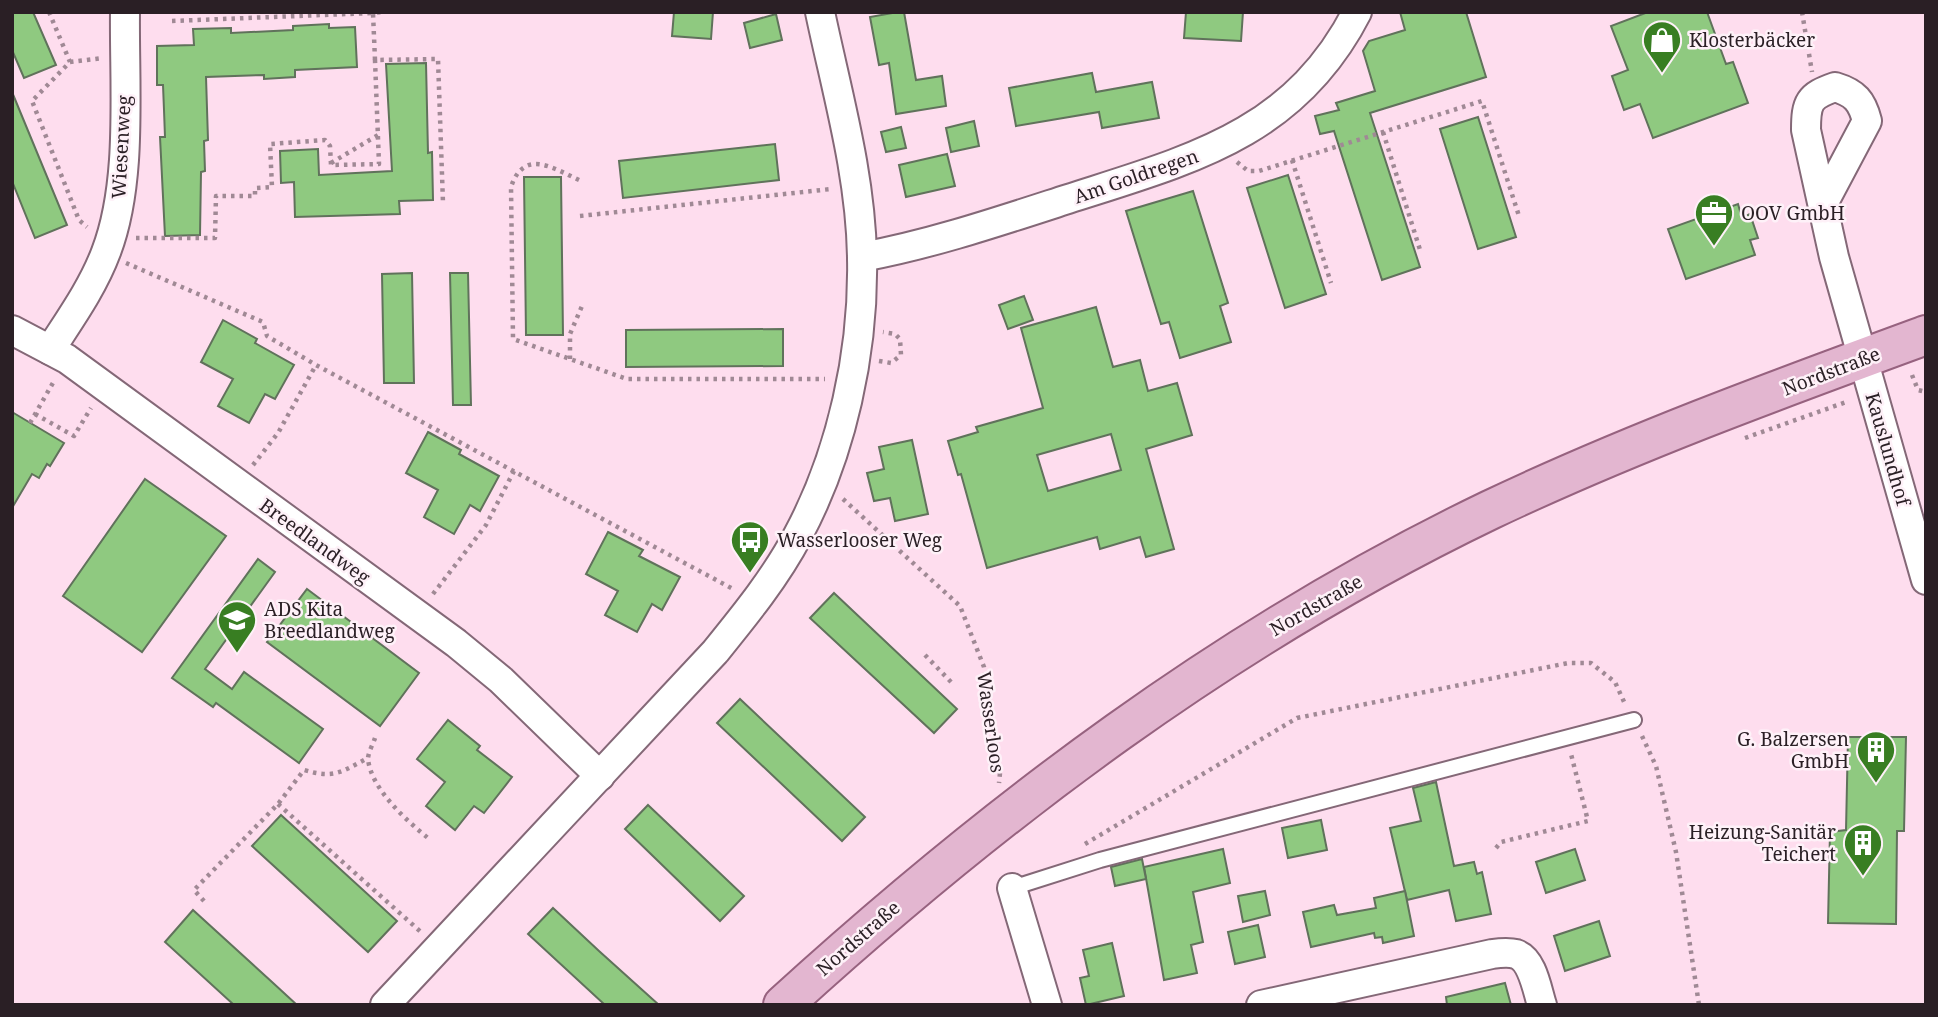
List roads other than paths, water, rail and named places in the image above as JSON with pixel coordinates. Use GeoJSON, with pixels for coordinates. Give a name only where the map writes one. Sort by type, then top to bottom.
{"type":"FeatureCollection","features":[{"type":"Feature","properties":{"kind":"main road","name":"Nordstraße"},"geometry":{"type":"LineString","coordinates":[[783,1005],[875,921],[994,823],[1129,722],[1273,630],[1381,567],[1489,511],[1621,452],[1867,376],[1922,353]]}},
{"type":"Feature","properties":{"kind":"street","name":"Wiesenweg"},"geometry":{"type":"LineString","coordinates":[[50,350],[82,298],[109,244],[124,164],[125,12]]}},
{"type":"Feature","properties":{"kind":"street"},"geometry":{"type":"LineString","coordinates":[[385,1005],[715,652],[756,601],[798,536],[823,481],[846,407],[851,379],[862,305],[863,257],[856,186],[820,12]]}},
{"type":"Feature","properties":{"kind":"street","name":"Am Goldregen"},"geometry":{"type":"LineString","coordinates":[[863,257],[903,249],[1029,212],[1180,163],[1227,143],[1284,105],[1319,72],[1344,38],[1357,12]]}},
{"type":"Feature","properties":{"kind":"street","name":"Kauslundhof"},"geometry":{"type":"LineString","coordinates":[[1823,204],[1834,257],[1926,580]]}},
{"type":"Feature","properties":{"kind":"street","name":"Breedlandweg"},"geometry":{"type":"LineString","coordinates":[[12,330],[50,350],[104,386],[417,614],[501,680],[600,776]]}},
{"type":"Feature","properties":{"kind":"street"},"geometry":{"type":"LineString","coordinates":[[1012,888],[1047,1005]]}},
{"type":"Feature","properties":{"kind":"street"},"geometry":{"type":"LineString","coordinates":[[1261,1005],[1492,954],[1507,953],[1522,958],[1531,972],[1542,1005]]}},
{"type":"Feature","properties":{"kind":"lane"},"geometry":{"type":"LineString","coordinates":[[1012,888],[1100,860],[1634,720]]}},
{"type":"Feature","properties":{"kind":"place","name":"Klosterbäcker"},"geometry":{"type":"Point","coordinates":[1662,74]}},
{"type":"Feature","properties":{"kind":"place","name":"OOV GmbH"},"geometry":{"type":"Point","coordinates":[1714,247]}},
{"type":"Feature","properties":{"kind":"place","name":"Wasserlooser Weg"},"geometry":{"type":"Point","coordinates":[750,574]}},
{"type":"Feature","properties":{"kind":"place","name":"ADS Kita Breedlandweg"},"geometry":{"type":"Point","coordinates":[237,654]}},
{"type":"Feature","properties":{"kind":"place","name":"G. Balzersen GmbH"},"geometry":{"type":"Point","coordinates":[1876,784]}},
{"type":"Feature","properties":{"kind":"place","name":"Heizung-Sanitär Teichert"},"geometry":{"type":"Point","coordinates":[1863,877]}}]}
